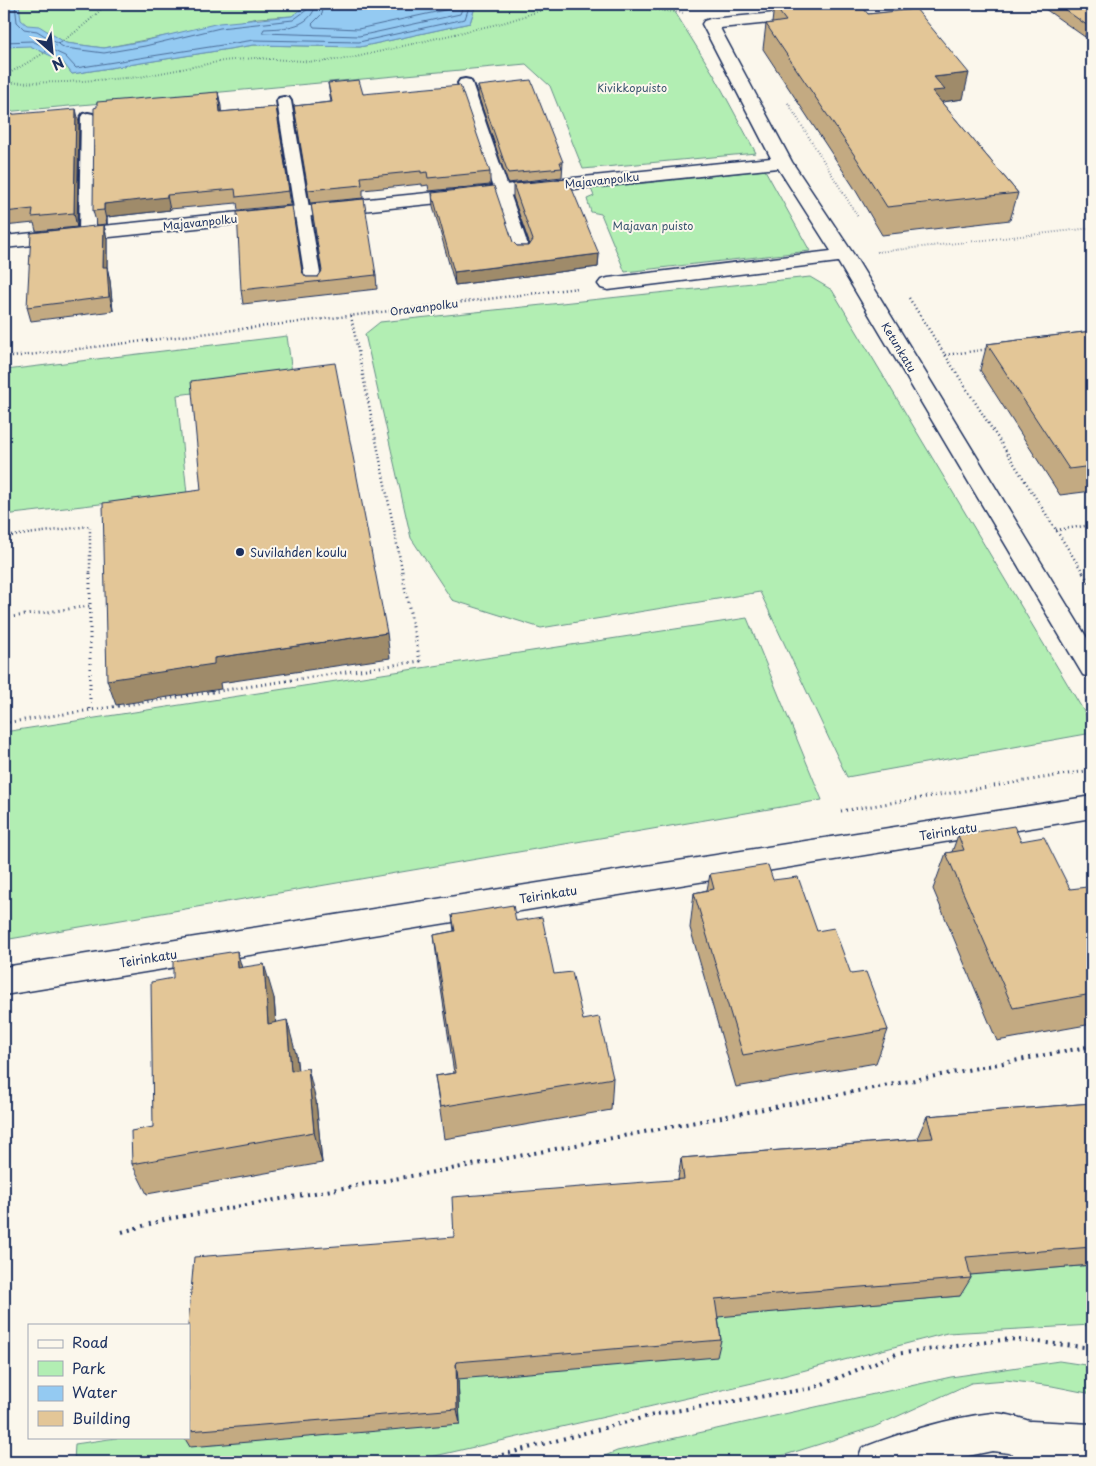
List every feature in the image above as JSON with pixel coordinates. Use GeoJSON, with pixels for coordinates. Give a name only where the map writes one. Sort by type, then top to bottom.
{"type":"FeatureCollection","features":[{"type":"Feature","properties":{"kind":"street"},"geometry":{"type":"LineString","coordinates":[[710,24],[914,4]]}},
{"type":"Feature","properties":{"kind":"street","name":"Ketunkatu"},"geometry":{"type":"LineString","coordinates":[[710,24],[783,162],[844,255],[1092,668]]}},
{"type":"Feature","properties":{"kind":"street","name":"Majavanpolku"},"geometry":{"type":"LineString","coordinates":[[4,242],[783,162]]}},
{"type":"Feature","properties":{"kind":"street"},"geometry":{"type":"LineString","coordinates":[[608,284],[844,255]]}},
{"type":"Feature","properties":{"kind":"street","name":"Teirinkatu"},"geometry":{"type":"LineString","coordinates":[[4,981],[1092,808]]}},
{"type":"Feature","properties":{"kind":"street"},"geometry":{"type":"LineString","coordinates":[[876,1462],[948,1450],[994,1432],[1029,1440],[1092,1443]]}},
{"type":"Feature","properties":{"kind":"street"},"geometry":{"type":"LineString","coordinates":[[1029,1440],[1058,1457],[1062,1462]]}},
{"type":"Feature","properties":{"kind":"lane"},"geometry":{"type":"LineString","coordinates":[[465,83],[523,254]]}},
{"type":"Feature","properties":{"kind":"lane"},"geometry":{"type":"LineString","coordinates":[[284,100],[314,284]]}},
{"type":"Feature","properties":{"kind":"lane"},"geometry":{"type":"LineString","coordinates":[[87,233],[88,117]]}},
{"type":"Feature","properties":{"kind":"path"},"geometry":{"type":"LineString","coordinates":[[4,76],[70,37],[95,18],[106,4]]}},
{"type":"Feature","properties":{"kind":"path"},"geometry":{"type":"LineString","coordinates":[[4,83],[67,82],[140,77],[223,61],[247,59],[318,62],[352,58],[572,4]]}},
{"type":"Feature","properties":{"kind":"path"},"geometry":{"type":"LineString","coordinates":[[599,4],[680,11],[710,24]]}},
{"type":"Feature","properties":{"kind":"path"},"geometry":{"type":"LineString","coordinates":[[785,99],[860,219]]}},
{"type":"Feature","properties":{"kind":"path"},"geometry":{"type":"LineString","coordinates":[[844,255],[1092,228]]}},
{"type":"Feature","properties":{"kind":"path"},"geometry":{"type":"LineString","coordinates":[[879,251],[884,259]]}},
{"type":"Feature","properties":{"kind":"path","name":"Oravanpolku"},"geometry":{"type":"LineString","coordinates":[[4,358],[608,284]]}},
{"type":"Feature","properties":{"kind":"path"},"geometry":{"type":"LineString","coordinates":[[905,291],[1092,587]]}},
{"type":"Feature","properties":{"kind":"path"},"geometry":{"type":"LineString","coordinates":[[4,723],[420,661],[351,316]]}},
{"type":"Feature","properties":{"kind":"path"},"geometry":{"type":"LineString","coordinates":[[945,356],[995,348]]}},
{"type":"Feature","properties":{"kind":"path"},"geometry":{"type":"LineString","coordinates":[[1056,530],[1092,525]]}},
{"type":"Feature","properties":{"kind":"path"},"geometry":{"type":"LineString","coordinates":[[4,537],[90,526],[90,710]]}},
{"type":"Feature","properties":{"kind":"path"},"geometry":{"type":"LineString","coordinates":[[4,618],[90,606]]}},
{"type":"Feature","properties":{"kind":"path"},"geometry":{"type":"LineString","coordinates":[[122,1232],[167,1220],[451,1169],[1092,1046]]}},
{"type":"Feature","properties":{"kind":"path"},"geometry":{"type":"LineString","coordinates":[[475,1462],[657,1414],[814,1388],[896,1354],[1010,1339],[1092,1348]]}},
{"type":"Feature","properties":{"kind":"green space","name":"Kivikkopuisto"},"geometry":{"type":"Polygon","coordinates":[[[4,4],[308,4],[292,16],[258,18],[104,48],[66,43],[46,32],[31,46],[62,61],[72,74],[254,45],[360,47],[470,23],[476,4],[670,4],[714,75],[756,153],[583,169],[550,86],[526,64],[4,112],[4,4]]]}},
{"type":"Feature","properties":{"kind":"green space","name":"Majavan puisto"},"geometry":{"type":"Polygon","coordinates":[[[765,170],[810,251],[625,272],[601,214],[591,212],[587,199],[594,196],[591,189],[765,170]]]}},
{"type":"Feature","properties":{"kind":"green space"},"geometry":{"type":"Polygon","coordinates":[[[810,277],[832,290],[1092,725],[1092,733],[847,777],[760,592],[541,628],[452,600],[411,538],[365,334],[380,322],[810,277]]]}},
{"type":"Feature","properties":{"kind":"green space"},"geometry":{"type":"Polygon","coordinates":[[[287,336],[293,380],[177,395],[187,494],[4,515],[4,394],[6,370],[287,336]]]}},
{"type":"Feature","properties":{"kind":"green space"},"geometry":{"type":"Polygon","coordinates":[[[747,618],[822,800],[4,940],[4,732],[747,618]]]}},
{"type":"Feature","properties":{"kind":"green space"},"geometry":{"type":"Polygon","coordinates":[[[1092,1265],[1092,1325],[947,1333],[783,1376],[409,1462],[74,1462],[75,1444],[116,1438],[190,1438],[460,1424],[458,1379],[711,1317],[960,1296],[955,1276],[1092,1265]]]}},
{"type":"Feature","properties":{"kind":"green space"},"geometry":{"type":"Polygon","coordinates":[[[1059,1361],[1092,1366],[1092,1394],[1006,1380],[971,1383],[874,1427],[785,1455],[729,1462],[590,1462],[617,1451],[951,1377],[1059,1361]]]}},
{"type":"Feature","properties":{"kind":"water"},"geometry":{"type":"Polygon","coordinates":[[[4,4],[19,4],[21,20],[27,25],[39,26],[66,43],[104,48],[144,41],[219,23],[292,16],[308,4],[476,4],[470,23],[360,47],[254,45],[72,74],[62,61],[30,46],[4,47],[4,4]]]}},
{"type":"Feature","properties":{"kind":"building"},"geometry":{"type":"Polygon","coordinates":[[[860,4],[868,14],[916,9],[969,73],[934,77],[945,90],[932,91],[1018,193],[887,207],[766,24],[786,21],[774,5],[860,4]]]}},
{"type":"Feature","properties":{"kind":"building"},"geometry":{"type":"Polygon","coordinates":[[[1057,4],[1092,4],[1092,25],[1088,26],[1057,4]]]}},
{"type":"Feature","properties":{"kind":"building"},"geometry":{"type":"Polygon","coordinates":[[[359,80],[363,94],[460,85],[490,172],[428,178],[427,172],[421,173],[421,171],[361,177],[362,185],[308,190],[294,106],[332,102],[328,83],[359,80]]]}},
{"type":"Feature","properties":{"kind":"building"},"geometry":{"type":"Polygon","coordinates":[[[531,80],[563,162],[560,162],[562,168],[508,173],[478,86],[531,80]]]}},
{"type":"Feature","properties":{"kind":"building"},"geometry":{"type":"Polygon","coordinates":[[[218,92],[220,112],[276,107],[289,191],[236,197],[235,189],[167,195],[167,197],[104,204],[104,210],[93,211],[94,108],[97,107],[97,102],[218,92]]]}},
{"type":"Feature","properties":{"kind":"building"},"geometry":{"type":"Polygon","coordinates":[[[76,109],[74,213],[32,217],[33,209],[4,212],[4,115],[76,109]]]}},
{"type":"Feature","properties":{"kind":"building"},"geometry":{"type":"Polygon","coordinates":[[[568,179],[599,254],[454,272],[432,193],[494,186],[513,242],[517,246],[529,246],[533,240],[513,184],[568,179]]]}},
{"type":"Feature","properties":{"kind":"building"},"geometry":{"type":"Polygon","coordinates":[[[364,199],[376,275],[241,290],[237,212],[292,206],[302,272],[306,277],[318,277],[322,271],[311,204],[364,199]]]}},
{"type":"Feature","properties":{"kind":"building"},"geometry":{"type":"Polygon","coordinates":[[[104,225],[103,267],[107,267],[109,297],[27,307],[31,233],[104,225]]]}},
{"type":"Feature","properties":{"kind":"building"},"geometry":{"type":"Polygon","coordinates":[[[1092,331],[1092,466],[1069,469],[987,344],[1092,331]]]}},
{"type":"Feature","properties":{"kind":"building"},"geometry":{"type":"Polygon","coordinates":[[[335,363],[387,633],[214,658],[214,664],[107,680],[103,503],[201,490],[191,381],[335,363]]]}},
{"type":"Feature","properties":{"kind":"building"},"geometry":{"type":"Polygon","coordinates":[[[1014,826],[1021,841],[1044,837],[1070,889],[1087,887],[1092,897],[1092,994],[1013,1008],[946,853],[964,850],[958,835],[1014,826]]]}},
{"type":"Feature","properties":{"kind":"building"},"geometry":{"type":"Polygon","coordinates":[[[768,865],[773,880],[798,877],[817,931],[834,928],[851,974],[866,972],[888,1030],[743,1055],[694,893],[714,889],[710,874],[768,865]]]}},
{"type":"Feature","properties":{"kind":"building"},"geometry":{"type":"Polygon","coordinates":[[[513,905],[516,921],[542,917],[554,974],[572,972],[583,1020],[599,1017],[613,1078],[440,1107],[435,1076],[456,1073],[434,935],[455,931],[452,915],[513,905]]]}},
{"type":"Feature","properties":{"kind":"building"},"geometry":{"type":"Polygon","coordinates":[[[237,951],[238,968],[264,964],[268,1024],[287,1020],[291,1071],[308,1068],[314,1132],[132,1164],[131,1131],[153,1127],[151,982],[173,978],[173,961],[237,951]]]}},
{"type":"Feature","properties":{"kind":"building"},"geometry":{"type":"Polygon","coordinates":[[[1092,1103],[1092,1247],[966,1257],[971,1278],[715,1299],[721,1340],[456,1362],[457,1409],[190,1431],[190,1324],[188,1324],[194,1257],[454,1237],[452,1197],[684,1179],[681,1158],[933,1138],[927,1116],[1092,1103]]]}},
{"type":"Feature","properties":{"kind":"place","name":"Suvilahden koulu"},"geometry":{"type":"Point","coordinates":[240,552]}}]}
